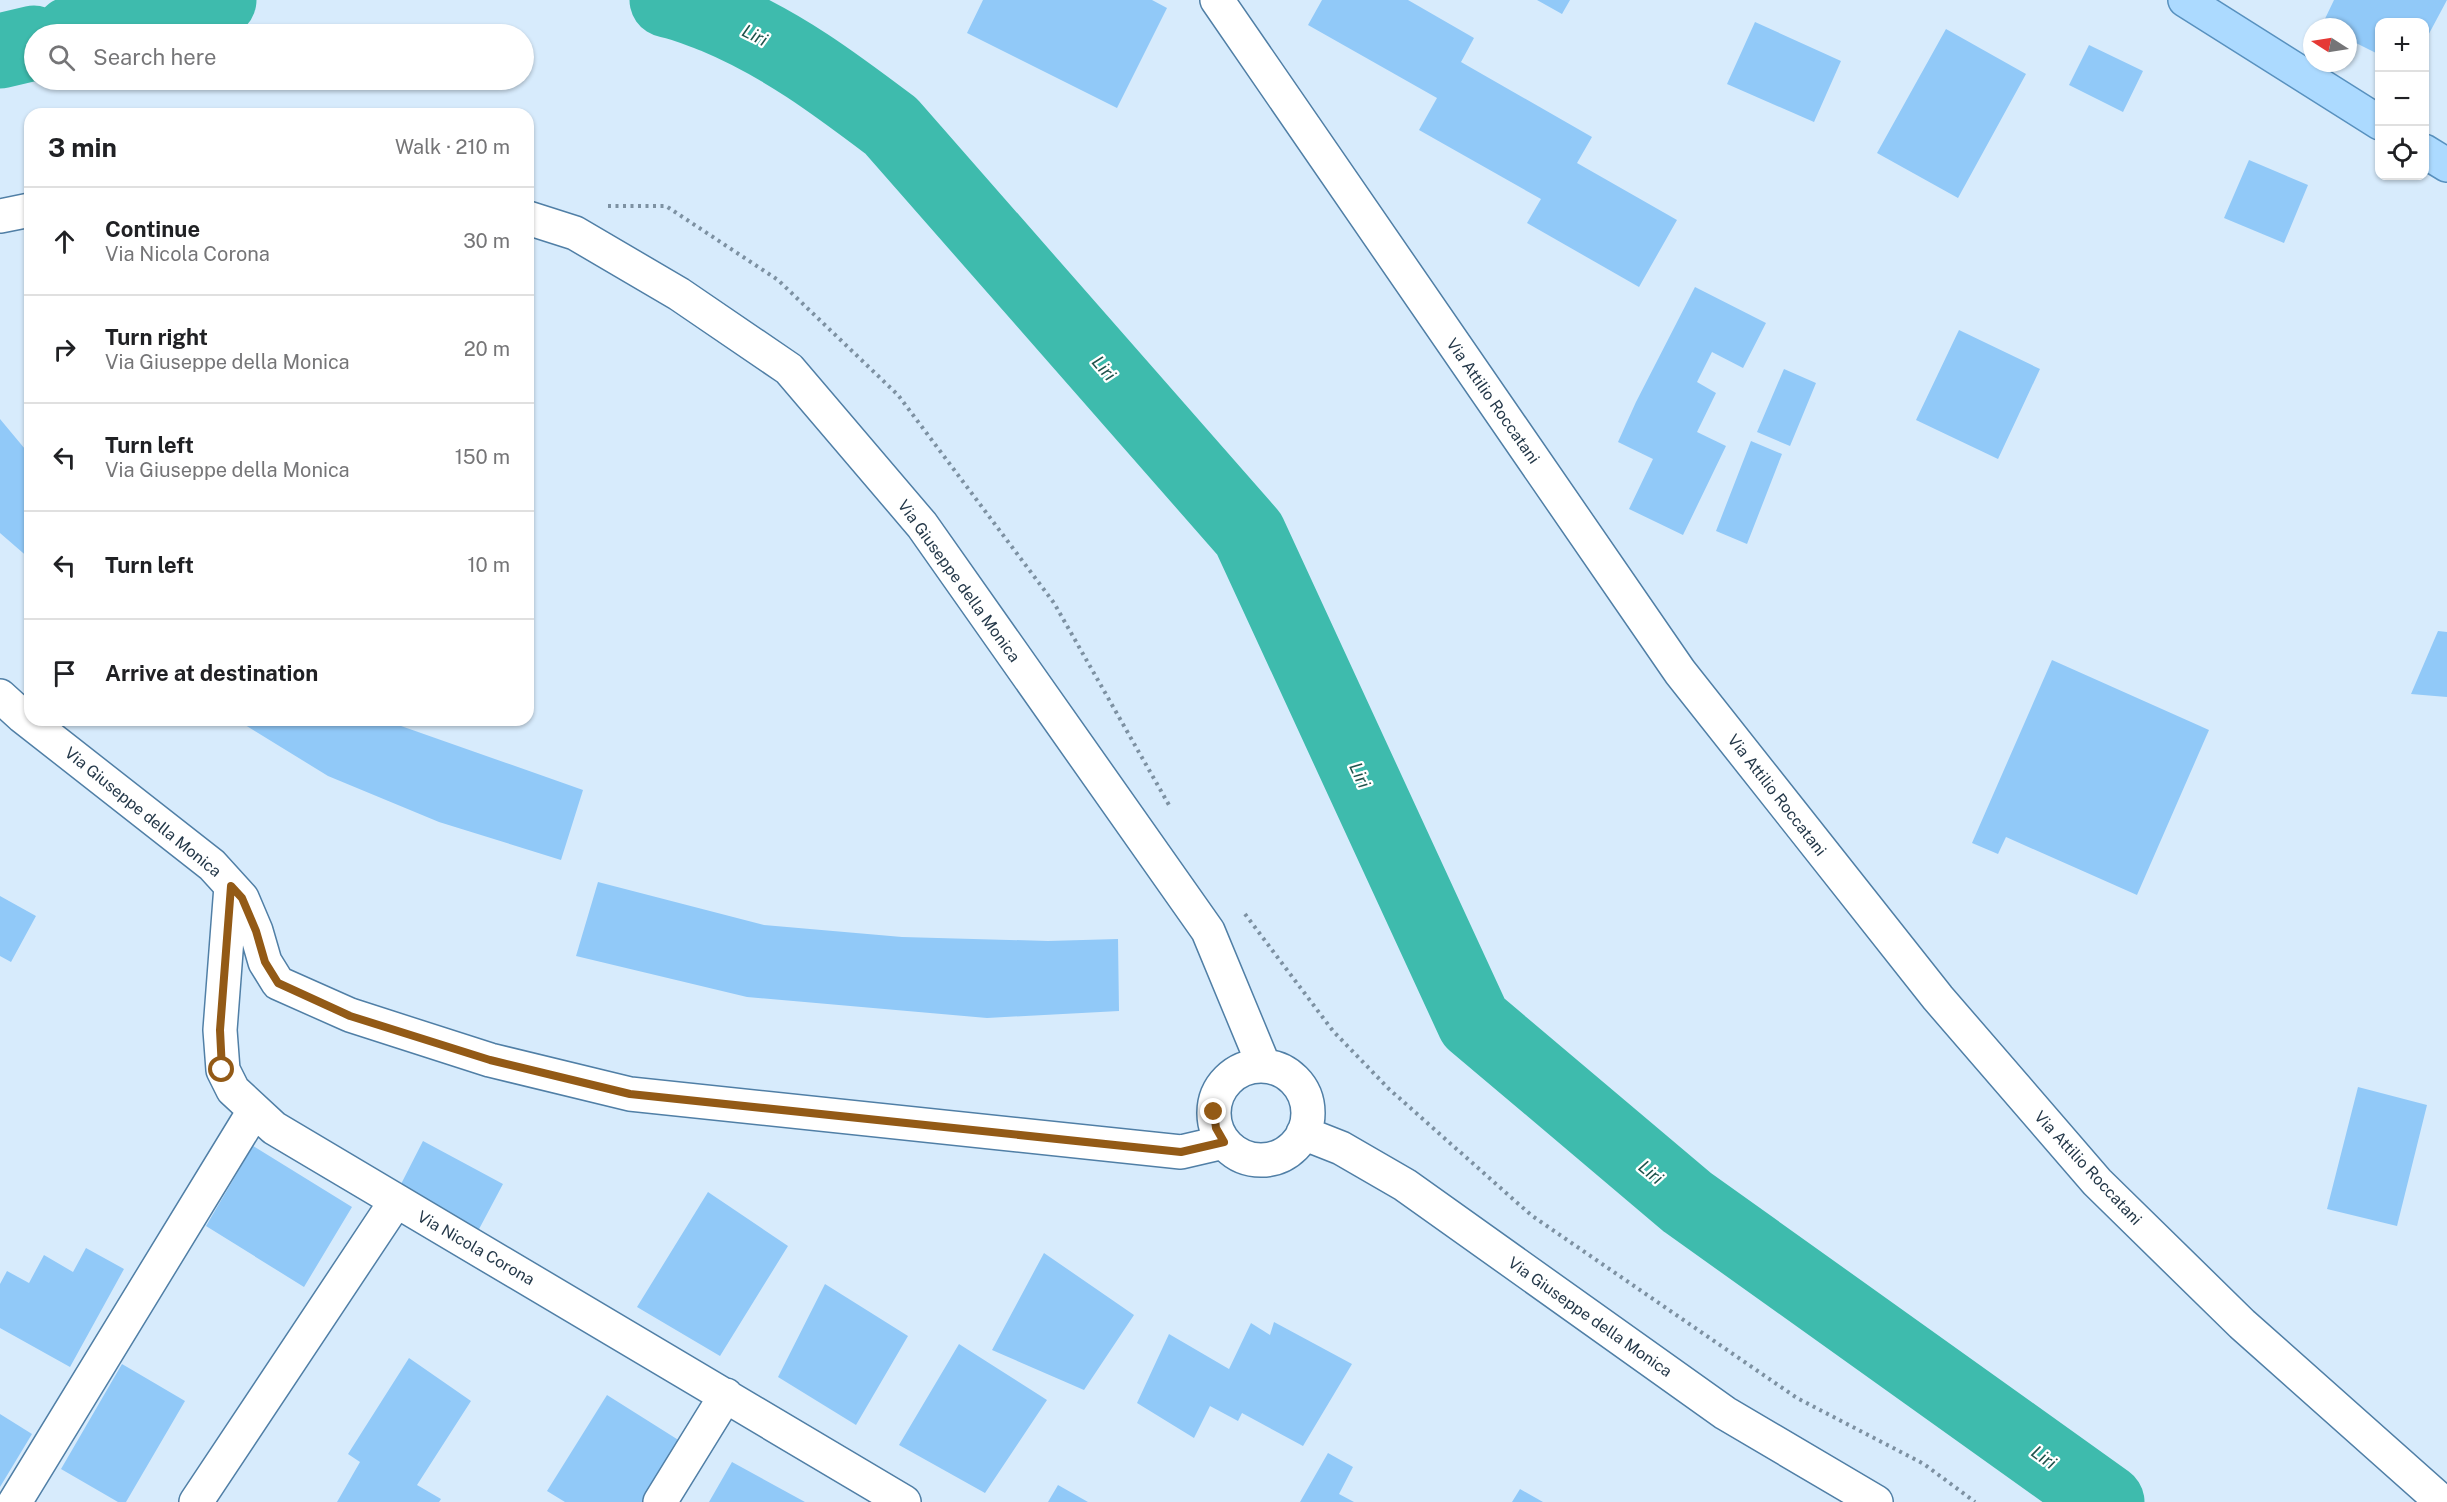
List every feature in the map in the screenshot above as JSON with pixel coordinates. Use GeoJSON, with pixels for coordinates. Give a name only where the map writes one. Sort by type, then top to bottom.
{"type":"FeatureCollection","features":[{"type":"Feature","properties":{"kind":"main road"},"geometry":{"type":"LineString","coordinates":[[2185,0],[2375,120]]}},
{"type":"Feature","properties":{"kind":"main road"},"geometry":{"type":"LineString","coordinates":[[2429,154],[2447,165]]}},
{"type":"Feature","properties":{"kind":"street","name":"Via Attilio Roccatani"},"geometry":{"type":"LineString","coordinates":[[1217,0],[1680,672],[1938,998],[2097,1182],[2242,1324],[2442,1502]]}},
{"type":"Feature","properties":{"kind":"street"},"geometry":{"type":"LineString","coordinates":[[0,216],[24,211]]}},
{"type":"Feature","properties":{"kind":"street","name":"Via Giuseppe della Monica"},"geometry":{"type":"LineString","coordinates":[[534,220],[575,233],[679,294],[789,369],[922,525],[1208,931],[1264,1066]]}},
{"type":"Feature","properties":{"kind":"street","name":"Via Giuseppe della Monica"},"geometry":{"type":"LineString","coordinates":[[0,696],[24,718]]}},
{"type":"Feature","properties":{"kind":"street","name":"Via Giuseppe della Monica"},"geometry":{"type":"LineString","coordinates":[[35,726],[212,865],[242,898],[256,931],[265,962],[278,983],[350,1016],[490,1060],[630,1094],[1181,1152],[1224,1142]]}},
{"type":"Feature","properties":{"kind":"street","name":"Via Nicola Corona"},"geometry":{"type":"LineString","coordinates":[[231,886],[220,1030],[222,1070],[232,1090],[254,1111],[274,1128],[904,1502]]}},
{"type":"Feature","properties":{"kind":"street"},"geometry":{"type":"LineString","coordinates":[[1264,1066],[1279,1069],[1292,1077],[1307,1103],[1308,1119],[1303,1133],[1281,1155],[1266,1159],[1250,1158],[1236,1153],[1224,1142],[1216,1128],[1214,1112],[1216,1097],[1235,1073],[1249,1067],[1264,1066]]}},
{"type":"Feature","properties":{"kind":"street"},"geometry":{"type":"LineString","coordinates":[[15,1502],[254,1111]]}},
{"type":"Feature","properties":{"kind":"street","name":"Via Giuseppe della Monica"},"geometry":{"type":"LineString","coordinates":[[1303,1133],[1341,1148],[1405,1185],[1725,1413],[1876,1502]]}},
{"type":"Feature","properties":{"kind":"street"},"geometry":{"type":"LineString","coordinates":[[196,1502],[396,1201]]}},
{"type":"Feature","properties":{"kind":"street"},"geometry":{"type":"LineString","coordinates":[[660,1502],[726,1395]]}},
{"type":"Feature","properties":{"kind":"path"},"geometry":{"type":"LineString","coordinates":[[607,206],[666,206],[778,280],[898,395],[1054,603],[1175,814]]}},
{"type":"Feature","properties":{"kind":"path"},"geometry":{"type":"LineString","coordinates":[[1242,910],[1334,1031],[1373,1073],[1531,1215],[1797,1398],[1924,1464],[1975,1502]]}},
{"type":"Feature","properties":{"kind":"building"},"geometry":{"type":"Polygon","coordinates":[[[983,0],[1152,0],[1167,8],[1117,108],[967,33],[983,0]]]}},
{"type":"Feature","properties":{"kind":"building"},"geometry":{"type":"Polygon","coordinates":[[[1322,0],[1408,0],[1474,38],[1461,62],[1592,137],[1577,163],[1677,220],[1639,287],[1527,223],[1541,199],[1419,130],[1437,98],[1308,25],[1322,0]]]}},
{"type":"Feature","properties":{"kind":"building"},"geometry":{"type":"Polygon","coordinates":[[[1537,0],[1570,0],[1562,14],[1537,0]]]}},
{"type":"Feature","properties":{"kind":"building"},"geometry":{"type":"Polygon","coordinates":[[[2334,0],[2447,0],[2429,34],[2429,18],[2375,18],[2375,52],[2357,44],[2357,18],[2325,18],[2334,0]]]}},
{"type":"Feature","properties":{"kind":"building"},"geometry":{"type":"Polygon","coordinates":[[[1755,22],[1841,61],[1814,122],[1727,84],[1755,22]]]}},
{"type":"Feature","properties":{"kind":"building"},"geometry":{"type":"Polygon","coordinates":[[[1946,29],[2026,74],[1958,198],[1877,153],[1946,29]]]}},
{"type":"Feature","properties":{"kind":"building"},"geometry":{"type":"Polygon","coordinates":[[[2089,45],[2143,71],[2123,112],[2069,85],[2089,45]]]}},
{"type":"Feature","properties":{"kind":"building"},"geometry":{"type":"Polygon","coordinates":[[[2249,160],[2308,185],[2284,243],[2224,218],[2249,160]]]}},
{"type":"Feature","properties":{"kind":"building"},"geometry":{"type":"Polygon","coordinates":[[[1695,287],[1766,323],[1743,368],[1712,352],[1697,382],[1716,393],[1697,432],[1726,446],[1683,535],[1629,509],[1653,459],[1618,442],[1695,287]]]}},
{"type":"Feature","properties":{"kind":"building"},"geometry":{"type":"Polygon","coordinates":[[[1959,330],[2040,369],[1998,459],[1916,420],[1959,330]]]}},
{"type":"Feature","properties":{"kind":"building"},"geometry":{"type":"Polygon","coordinates":[[[1784,369],[1816,383],[1790,446],[1757,432],[1784,369]]]}},
{"type":"Feature","properties":{"kind":"building"},"geometry":{"type":"Polygon","coordinates":[[[0,419],[24,448],[24,554],[0,533],[0,419]]]}},
{"type":"Feature","properties":{"kind":"building"},"geometry":{"type":"Polygon","coordinates":[[[1751,441],[1782,454],[1747,544],[1716,531],[1751,441]]]}},
{"type":"Feature","properties":{"kind":"building"},"geometry":{"type":"Polygon","coordinates":[[[2438,631],[2447,632],[2447,697],[2411,694],[2438,631]]]}},
{"type":"Feature","properties":{"kind":"building"},"geometry":{"type":"Polygon","coordinates":[[[2052,660],[2209,730],[2137,895],[2006,837],[1998,854],[1972,843],[2052,660]]]}},
{"type":"Feature","properties":{"kind":"building"},"geometry":{"type":"Polygon","coordinates":[[[247,726],[401,726],[583,790],[561,860],[439,822],[328,776],[247,726]]]}},
{"type":"Feature","properties":{"kind":"building"},"geometry":{"type":"Polygon","coordinates":[[[598,882],[764,925],[902,937],[1048,941],[1118,939],[1119,1011],[987,1018],[747,997],[576,956],[598,882]]]}},
{"type":"Feature","properties":{"kind":"building"},"geometry":{"type":"Polygon","coordinates":[[[0,896],[36,916],[11,962],[0,956],[0,896]]]}},
{"type":"Feature","properties":{"kind":"building"},"geometry":{"type":"Polygon","coordinates":[[[2358,1087],[2427,1105],[2397,1226],[2327,1209],[2358,1087]]]}},
{"type":"Feature","properties":{"kind":"building"},"geometry":{"type":"Polygon","coordinates":[[[423,1141],[503,1184],[478,1231],[399,1188],[423,1141]]]}},
{"type":"Feature","properties":{"kind":"building"},"geometry":{"type":"Polygon","coordinates":[[[253,1146],[352,1207],[304,1287],[206,1226],[253,1146]]]}},
{"type":"Feature","properties":{"kind":"building"},"geometry":{"type":"Polygon","coordinates":[[[708,1192],[788,1246],[720,1356],[637,1307],[708,1192]]]}},
{"type":"Feature","properties":{"kind":"building"},"geometry":{"type":"Polygon","coordinates":[[[86,1248],[124,1269],[70,1367],[0,1328],[0,1284],[7,1271],[29,1283],[44,1255],[73,1272],[86,1248]]]}},
{"type":"Feature","properties":{"kind":"building"},"geometry":{"type":"Polygon","coordinates":[[[1044,1253],[1134,1315],[1084,1390],[992,1350],[1044,1253]]]}},
{"type":"Feature","properties":{"kind":"building"},"geometry":{"type":"Polygon","coordinates":[[[825,1284],[908,1336],[856,1425],[778,1377],[825,1284]]]}},
{"type":"Feature","properties":{"kind":"building"},"geometry":{"type":"Polygon","coordinates":[[[1274,1322],[1352,1364],[1303,1446],[1242,1413],[1238,1421],[1210,1406],[1194,1438],[1137,1403],[1169,1334],[1229,1369],[1251,1323],[1270,1335],[1274,1322]]]}},
{"type":"Feature","properties":{"kind":"building"},"geometry":{"type":"Polygon","coordinates":[[[959,1344],[1047,1400],[985,1493],[899,1445],[959,1344]]]}},
{"type":"Feature","properties":{"kind":"building"},"geometry":{"type":"Polygon","coordinates":[[[409,1358],[471,1401],[417,1485],[441,1499],[439,1502],[337,1502],[360,1462],[348,1454],[409,1358]]]}},
{"type":"Feature","properties":{"kind":"building"},"geometry":{"type":"Polygon","coordinates":[[[122,1364],[185,1401],[126,1502],[118,1502],[61,1469],[122,1364]]]}},
{"type":"Feature","properties":{"kind":"building"},"geometry":{"type":"Polygon","coordinates":[[[607,1395],[680,1441],[651,1502],[565,1502],[547,1491],[607,1395]]]}},
{"type":"Feature","properties":{"kind":"building"},"geometry":{"type":"Polygon","coordinates":[[[0,1414],[32,1434],[0,1487],[0,1414]]]}},
{"type":"Feature","properties":{"kind":"building"},"geometry":{"type":"Polygon","coordinates":[[[1328,1453],[1353,1467],[1339,1494],[1354,1502],[1300,1502],[1328,1453]]]}},
{"type":"Feature","properties":{"kind":"building"},"geometry":{"type":"Polygon","coordinates":[[[732,1462],[805,1502],[709,1502],[732,1462]]]}},
{"type":"Feature","properties":{"kind":"building"},"geometry":{"type":"Polygon","coordinates":[[[1058,1485],[1088,1502],[1048,1502],[1058,1485]]]}},
{"type":"Feature","properties":{"kind":"building"},"geometry":{"type":"Polygon","coordinates":[[[1520,1489],[1543,1502],[1512,1502],[1520,1489]]]}},
{"type":"Feature","properties":{"kind":"waterway","name":"Liri"},"geometry":{"type":"LineString","coordinates":[[115,24],[219,0]]}},
{"type":"Feature","properties":{"kind":"waterway","name":"Liri"},"geometry":{"type":"LineString","coordinates":[[667,0],[715,16],[763,39],[828,80],[891,126],[1249,534],[1474,1022],[1687,1202],[2107,1502]]}},
{"type":"Feature","properties":{"kind":"waterway","name":"Liri"},"geometry":{"type":"LineString","coordinates":[[0,51],[24,45]]}},
{"type":"Feature","properties":{"kind":"route"},"geometry":{"type":"LineString","coordinates":[[222,1070],[220,1030],[231,886],[242,898],[256,931],[265,962],[278,983],[350,1016],[490,1060],[630,1094],[1181,1152],[1224,1142],[1216,1128],[1214,1112]]}}]}
